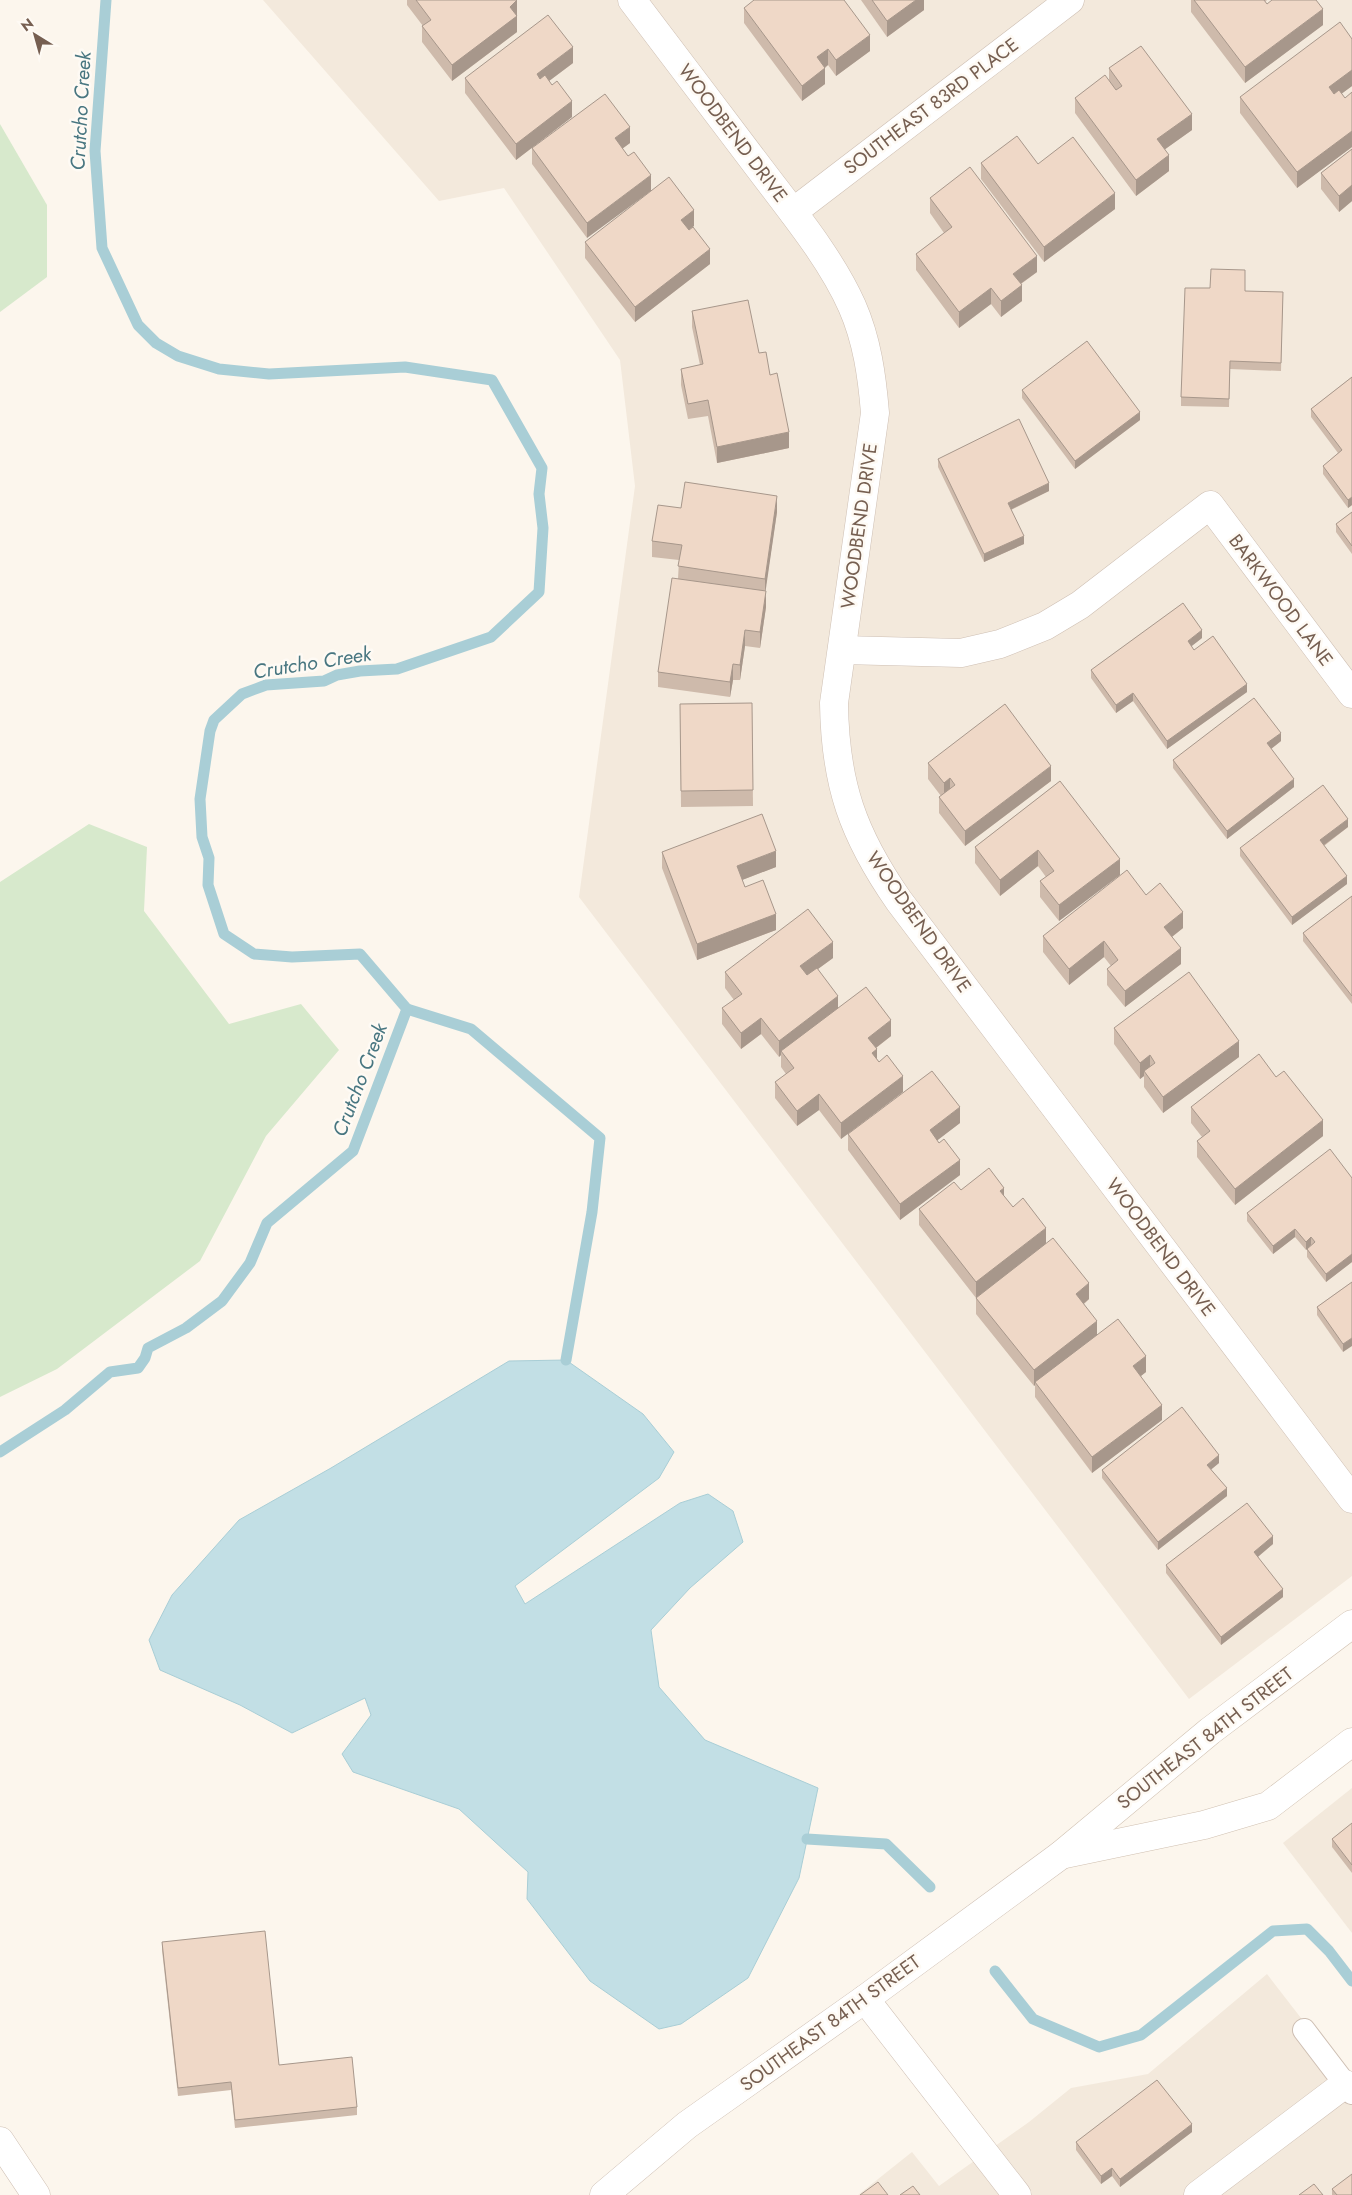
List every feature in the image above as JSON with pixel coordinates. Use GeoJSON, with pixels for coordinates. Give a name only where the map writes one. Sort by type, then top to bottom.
{"type":"FeatureCollection","features":[{"type":"Feature","properties":{"kind":"street","name":"WOODBEND DRIVE"},"geometry":{"type":"LineString","coordinates":[[632,0],[793,212],[835,274],[852,306],[864,340],[872,377],[875,413],[834,703],[836,748],[847,803],[860,836],[878,870],[1352,1499]]}},
{"type":"Feature","properties":{"kind":"street","name":"SOUTHEAST 83RD PLACE"},"geometry":{"type":"LineString","coordinates":[[793,212],[1070,0]]}},
{"type":"Feature","properties":{"kind":"street","name":"BARKWOOD LANE"},"geometry":{"type":"LineString","coordinates":[[842,650],[962,653],[1009,641],[1045,626],[1080,606],[1210,505],[1352,694]]}},
{"type":"Feature","properties":{"kind":"street","name":"SOUTHEAST 84TH STREET"},"geometry":{"type":"LineString","coordinates":[[604,2195],[687,2125],[865,1999],[1061,1855],[1210,1731],[1352,1624]]}},
{"type":"Feature","properties":{"kind":"street","name":"SOUTHEAST 84TH STREET"},"geometry":{"type":"LineString","coordinates":[[1061,1855],[1204,1825],[1268,1806],[1352,1742]]}},
{"type":"Feature","properties":{"kind":"street"},"geometry":{"type":"LineString","coordinates":[[865,1999],[1017,2195]]}},
{"type":"Feature","properties":{"kind":"street"},"geometry":{"type":"LineString","coordinates":[[1198,2195],[1349,2089]]}},
{"type":"Feature","properties":{"kind":"street"},"geometry":{"type":"LineString","coordinates":[[0,2141],[36,2195]]}},
{"type":"Feature","properties":{"kind":"lane"},"geometry":{"type":"LineString","coordinates":[[1304,2030],[1349,2089]]}},
{"type":"Feature","properties":{"kind":"shaded area"},"geometry":{"type":"Polygon","coordinates":[[[263,0],[1352,0],[1352,1576],[1189,1699],[579,897],[635,486],[620,360],[504,188],[439,201],[263,0]]]}},
{"type":"Feature","properties":{"kind":"shaded area"},"geometry":{"type":"Polygon","coordinates":[[[1352,1788],[1352,1933],[1283,1843],[1352,1788]]]}},
{"type":"Feature","properties":{"kind":"shaded area"},"geometry":{"type":"Polygon","coordinates":[[[1267,1974],[1352,2084],[1352,2195],[858,2195],[912,2152],[939,2186],[1029,2122],[1071,2088],[1148,2074],[1267,1974]]]}},
{"type":"Feature","properties":{"kind":"green space"},"geometry":{"type":"Polygon","coordinates":[[[0,124],[47,205],[47,277],[0,312],[0,124]]]}},
{"type":"Feature","properties":{"kind":"green space"},"geometry":{"type":"Polygon","coordinates":[[[89,824],[147,847],[144,911],[229,1024],[301,1004],[339,1050],[266,1136],[200,1261],[57,1369],[0,1397],[0,882],[89,824]]]}},
{"type":"Feature","properties":{"kind":"water"},"geometry":{"type":"Polygon","coordinates":[[[566,1360],[643,1414],[674,1452],[659,1478],[515,1586],[525,1604],[680,1503],[708,1494],[733,1511],[743,1542],[690,1588],[651,1630],[659,1687],[705,1740],[818,1788],[799,1878],[748,1978],[681,2024],[659,2029],[590,1981],[527,1899],[528,1872],[459,1809],[353,1772],[342,1754],[371,1715],[365,1698],[292,1733],[240,1705],[160,1670],[149,1640],[172,1595],[239,1520],[331,1468],[509,1361],[566,1360]]]}},
{"type":"Feature","properties":{"kind":"building"},"geometry":{"type":"Polygon","coordinates":[[[416,0],[517,0],[510,7],[517,16],[452,65],[422,26],[431,20],[416,0]]]}},
{"type":"Feature","properties":{"kind":"building"},"geometry":{"type":"Polygon","coordinates":[[[754,0],[844,0],[870,35],[836,60],[828,49],[817,57],[825,68],[802,86],[744,8],[754,0]]]}},
{"type":"Feature","properties":{"kind":"building"},"geometry":{"type":"Polygon","coordinates":[[[872,0],[916,0],[887,21],[872,0]]]}},
{"type":"Feature","properties":{"kind":"building"},"geometry":{"type":"Polygon","coordinates":[[[1194,0],[1264,0],[1267,4],[1272,0],[1316,0],[1323,9],[1245,67],[1194,0]]]}},
{"type":"Feature","properties":{"kind":"building"},"geometry":{"type":"Polygon","coordinates":[[[548,15],[573,47],[537,74],[540,79],[545,75],[552,85],[557,81],[572,101],[516,144],[465,78],[548,15]]]}},
{"type":"Feature","properties":{"kind":"building"},"geometry":{"type":"Polygon","coordinates":[[[1340,22],[1352,39],[1352,70],[1329,87],[1334,94],[1339,90],[1345,98],[1352,92],[1352,131],[1297,172],[1240,97],[1340,22]]]}},
{"type":"Feature","properties":{"kind":"building"},"geometry":{"type":"Polygon","coordinates":[[[1141,46],[1192,114],[1157,139],[1169,155],[1136,180],[1075,98],[1105,75],[1116,90],[1122,86],[1109,68],[1141,46]]]}},
{"type":"Feature","properties":{"kind":"building"},"geometry":{"type":"Polygon","coordinates":[[[605,94],[630,127],[615,138],[628,156],[634,152],[651,175],[587,223],[532,148],[605,94]]]}},
{"type":"Feature","properties":{"kind":"building"},"geometry":{"type":"Polygon","coordinates":[[[1017,136],[1038,164],[1073,137],[1115,193],[1044,247],[981,163],[1017,136]]]}},
{"type":"Feature","properties":{"kind":"building"},"geometry":{"type":"Polygon","coordinates":[[[1352,149],[1352,185],[1339,196],[1321,173],[1352,149]]]}},
{"type":"Feature","properties":{"kind":"building"},"geometry":{"type":"Polygon","coordinates":[[[970,167],[1037,256],[1013,274],[1022,285],[1001,301],[991,288],[959,312],[916,254],[952,227],[930,198],[970,167]]]}},
{"type":"Feature","properties":{"kind":"building"},"geometry":{"type":"Polygon","coordinates":[[[669,177],[694,210],[681,220],[689,230],[693,227],[710,249],[635,307],[585,242],[669,177]]]}},
{"type":"Feature","properties":{"kind":"building"},"geometry":{"type":"Polygon","coordinates":[[[1211,269],[1245,270],[1245,291],[1283,292],[1281,363],[1230,361],[1229,399],[1181,397],[1185,288],[1210,288],[1211,269]]]}},
{"type":"Feature","properties":{"kind":"building"},"geometry":{"type":"Polygon","coordinates":[[[748,300],[759,353],[766,352],[770,375],[777,373],[789,432],[717,447],[708,400],[688,404],[681,369],[703,364],[692,311],[748,300]]]}},
{"type":"Feature","properties":{"kind":"building"},"geometry":{"type":"Polygon","coordinates":[[[1087,341],[1140,412],[1075,461],[1022,390],[1087,341]]]}},
{"type":"Feature","properties":{"kind":"building"},"geometry":{"type":"Polygon","coordinates":[[[1352,377],[1352,497],[1348,500],[1323,466],[1342,450],[1311,409],[1352,377]]]}},
{"type":"Feature","properties":{"kind":"building"},"geometry":{"type":"Polygon","coordinates":[[[1019,419],[1049,483],[1008,503],[1024,536],[984,554],[938,459],[1019,419]]]}},
{"type":"Feature","properties":{"kind":"building"},"geometry":{"type":"Polygon","coordinates":[[[685,482],[777,496],[765,579],[678,566],[682,545],[652,541],[658,505],[681,508],[685,482]]]}},
{"type":"Feature","properties":{"kind":"building"},"geometry":{"type":"Polygon","coordinates":[[[1352,512],[1352,546],[1336,524],[1352,512]]]}},
{"type":"Feature","properties":{"kind":"building"},"geometry":{"type":"Polygon","coordinates":[[[672,578],[766,591],[760,632],[745,630],[740,665],[733,664],[730,682],[658,672],[672,578]]]}},
{"type":"Feature","properties":{"kind":"building"},"geometry":{"type":"Polygon","coordinates":[[[1183,603],[1202,630],[1188,641],[1194,650],[1213,636],[1247,684],[1167,741],[1133,693],[1116,705],[1091,670],[1183,603]]]}},
{"type":"Feature","properties":{"kind":"building"},"geometry":{"type":"Polygon","coordinates":[[[1254,698],[1281,733],[1267,743],[1294,779],[1227,831],[1173,760],[1254,698]]]}},
{"type":"Feature","properties":{"kind":"building"},"geometry":{"type":"Polygon","coordinates":[[[752,703],[753,790],[681,791],[680,704],[752,703]]]}},
{"type":"Feature","properties":{"kind":"building"},"geometry":{"type":"Polygon","coordinates":[[[1005,704],[1051,766],[965,831],[939,797],[955,785],[950,778],[944,783],[928,763],[1005,704]]]}},
{"type":"Feature","properties":{"kind":"building"},"geometry":{"type":"Polygon","coordinates":[[[1060,781],[1120,859],[1059,905],[1040,881],[1054,871],[1038,850],[1000,880],[975,847],[1060,781]]]}},
{"type":"Feature","properties":{"kind":"building"},"geometry":{"type":"Polygon","coordinates":[[[1323,785],[1348,819],[1320,840],[1347,876],[1292,917],[1240,848],[1323,785]]]}},
{"type":"Feature","properties":{"kind":"building"},"geometry":{"type":"Polygon","coordinates":[[[762,814],[776,851],[737,866],[745,887],[763,880],[776,914],[697,944],[662,852],[762,814]]]}},
{"type":"Feature","properties":{"kind":"building"},"geometry":{"type":"Polygon","coordinates":[[[1127,870],[1146,895],[1160,883],[1183,912],[1164,927],[1181,948],[1125,991],[1107,969],[1118,960],[1104,941],[1069,969],[1043,936],[1127,870]]]}},
{"type":"Feature","properties":{"kind":"building"},"geometry":{"type":"Polygon","coordinates":[[[1352,896],[1352,996],[1303,933],[1352,896]]]}},
{"type":"Feature","properties":{"kind":"building"},"geometry":{"type":"Polygon","coordinates":[[[808,909],[833,942],[800,966],[807,975],[817,968],[838,996],[779,1041],[761,1018],[741,1033],[722,1008],[742,994],[725,972],[808,909]]]}},
{"type":"Feature","properties":{"kind":"building"},"geometry":{"type":"Polygon","coordinates":[[[1189,972],[1239,1041],[1163,1097],[1144,1071],[1155,1063],[1150,1055],[1140,1063],[1114,1028],[1189,972]]]}},
{"type":"Feature","properties":{"kind":"building"},"geometry":{"type":"Polygon","coordinates":[[[866,987],[891,1020],[868,1038],[877,1049],[872,1053],[879,1062],[887,1055],[903,1076],[841,1123],[819,1094],[797,1111],[775,1082],[794,1068],[781,1051],[866,987]]]}},
{"type":"Feature","properties":{"kind":"building"},"geometry":{"type":"Polygon","coordinates":[[[1259,1054],[1276,1077],[1284,1071],[1323,1120],[1235,1189],[1197,1141],[1210,1131],[1191,1107],[1259,1054]]]}},
{"type":"Feature","properties":{"kind":"building"},"geometry":{"type":"Polygon","coordinates":[[[932,1071],[960,1107],[930,1130],[939,1143],[944,1139],[960,1160],[900,1204],[848,1134],[932,1071]]]}},
{"type":"Feature","properties":{"kind":"building"},"geometry":{"type":"Polygon","coordinates":[[[1330,1149],[1352,1178],[1352,1254],[1326,1274],[1307,1249],[1315,1242],[1311,1237],[1306,1242],[1295,1229],[1273,1246],[1247,1213],[1330,1149]]]}},
{"type":"Feature","properties":{"kind":"building"},"geometry":{"type":"Polygon","coordinates":[[[989,1168],[1004,1188],[1000,1191],[1013,1207],[1023,1198],[1046,1228],[976,1282],[919,1209],[954,1182],[961,1190],[989,1168]]]}},
{"type":"Feature","properties":{"kind":"building"},"geometry":{"type":"Polygon","coordinates":[[[1053,1238],[1089,1283],[1076,1294],[1097,1321],[1034,1370],[976,1298],[1053,1238]]]}},
{"type":"Feature","properties":{"kind":"building"},"geometry":{"type":"Polygon","coordinates":[[[1352,1282],[1352,1338],[1343,1344],[1317,1307],[1352,1282]]]}},
{"type":"Feature","properties":{"kind":"building"},"geometry":{"type":"Polygon","coordinates":[[[1118,1319],[1146,1356],[1133,1366],[1162,1405],[1092,1457],[1035,1382],[1118,1319]]]}},
{"type":"Feature","properties":{"kind":"building"},"geometry":{"type":"Polygon","coordinates":[[[1182,1407],[1219,1455],[1207,1465],[1227,1488],[1158,1542],[1102,1470],[1182,1407]]]}},
{"type":"Feature","properties":{"kind":"building"},"geometry":{"type":"Polygon","coordinates":[[[1247,1503],[1273,1536],[1254,1552],[1283,1589],[1221,1637],[1166,1565],[1247,1503]]]}},
{"type":"Feature","properties":{"kind":"building"},"geometry":{"type":"Polygon","coordinates":[[[1352,1823],[1352,1865],[1332,1839],[1352,1823]]]}},
{"type":"Feature","properties":{"kind":"building"},"geometry":{"type":"Polygon","coordinates":[[[265,1931],[279,2065],[352,2057],[357,2107],[235,2120],[231,2082],[178,2088],[162,1942],[265,1931]]]}},
{"type":"Feature","properties":{"kind":"building"},"geometry":{"type":"Polygon","coordinates":[[[1157,2080],[1192,2124],[1120,2179],[1112,2168],[1101,2176],[1076,2142],[1157,2080]]]}},
{"type":"Feature","properties":{"kind":"building"},"geometry":{"type":"Polygon","coordinates":[[[1352,2174],[1352,2195],[1337,2195],[1332,2189],[1352,2174]]]}},
{"type":"Feature","properties":{"kind":"building"},"geometry":{"type":"Polygon","coordinates":[[[878,2182],[888,2195],[860,2195],[878,2182]]]}},
{"type":"Feature","properties":{"kind":"building"},"geometry":{"type":"Polygon","coordinates":[[[1314,2184],[1323,2195],[1299,2195],[1314,2184]]]}},
{"type":"Feature","properties":{"kind":"building"},"geometry":{"type":"Polygon","coordinates":[[[913,2186],[920,2195],[900,2195],[913,2186]]]}},
{"type":"Feature","properties":{"kind":"waterway","name":"Crutcho Creek"},"geometry":{"type":"LineString","coordinates":[[0,1452],[65,1410],[110,1372],[138,1368],[145,1358],[148,1348],[186,1328],[222,1301],[250,1263],[267,1223],[353,1151],[407,1009],[360,954],[292,957],[254,954],[224,934],[208,885],[209,858],[202,837],[200,799],[210,731],[214,720],[242,694],[266,685],[324,681],[337,675],[360,671],[397,669],[491,637],[539,592],[543,528],[539,494],[542,468],[492,380],[405,367],[269,374],[219,369],[178,356],[156,343],[138,325],[102,248],[95,151],[106,0]]}},
{"type":"Feature","properties":{"kind":"waterway"},"geometry":{"type":"LineString","coordinates":[[407,1009],[471,1029],[600,1138],[592,1212],[566,1360]]}},
{"type":"Feature","properties":{"kind":"waterway"},"geometry":{"type":"LineString","coordinates":[[807,1839],[886,1844],[930,1887]]}},
{"type":"Feature","properties":{"kind":"waterway"},"geometry":{"type":"LineString","coordinates":[[995,1971],[1033,2019],[1099,2047],[1141,2035],[1273,1931],[1307,1929],[1329,1951],[1352,1981]]}}]}
